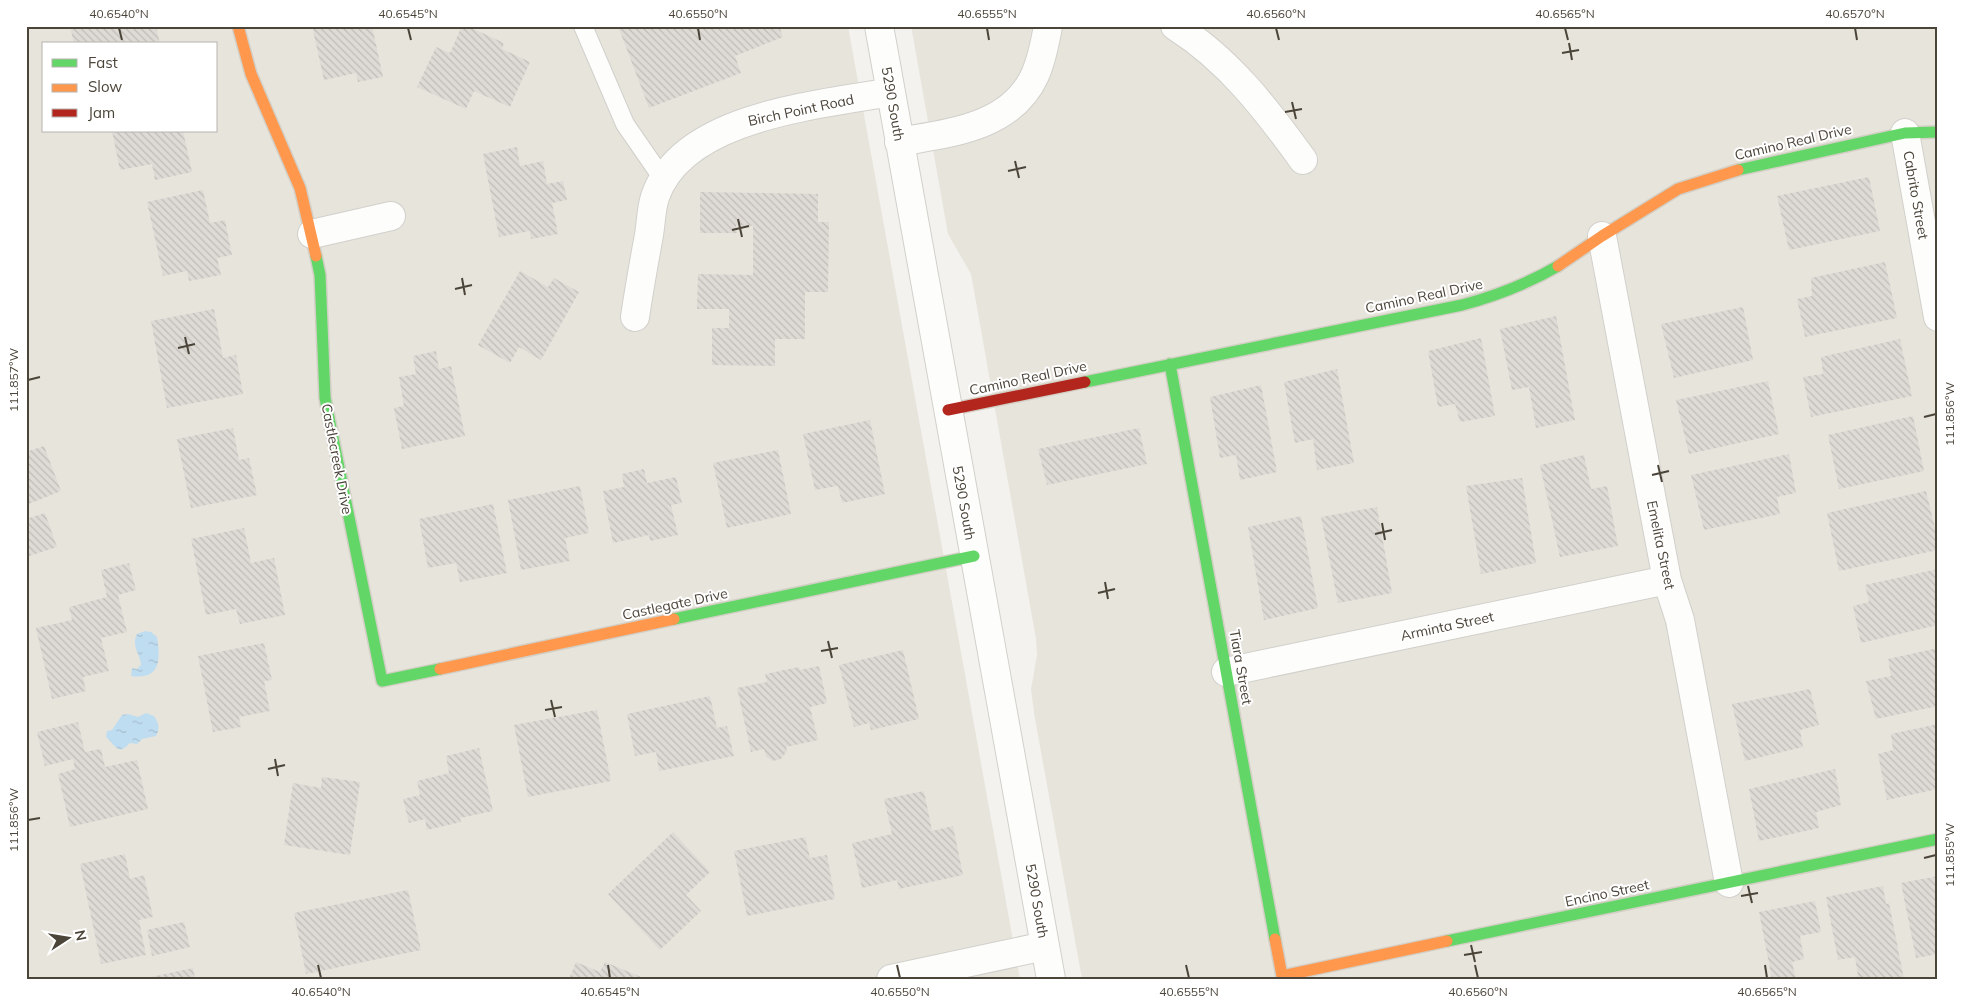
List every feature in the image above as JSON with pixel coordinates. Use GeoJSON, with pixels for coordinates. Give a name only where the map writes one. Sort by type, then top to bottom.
{"type":"FeatureCollection","features":[{"type":"Feature","properties":{"kind":"street","name":"Castlecreek Drive"},"geometry":{"type":"LineString","coordinates":[[238,26],[251,74],[300,188],[312,234],[320,275],[324,398],[382,681]]}},
{"type":"Feature","properties":{"kind":"street","name":"5290 South"},"geometry":{"type":"LineString","coordinates":[[879,26],[1051,979]]}},
{"type":"Feature","properties":{"kind":"street"},"geometry":{"type":"LineString","coordinates":[[899,142],[972,128],[1002,112],[1026,90],[1035,75],[1043,54],[1048,26]]}},
{"type":"Feature","properties":{"kind":"street"},"geometry":{"type":"LineString","coordinates":[[1175,26],[1198,41],[1246,87],[1270,115],[1303,160]]}},
{"type":"Feature","properties":{"kind":"street","name":"Birch Point Road"},"geometry":{"type":"LineString","coordinates":[[635,317],[655,198],[663,179],[676,162],[702,140],[742,123],[817,105],[891,92]]}},
{"type":"Feature","properties":{"kind":"street","name":"Camino Real Drive"},"geometry":{"type":"LineString","coordinates":[[948,410],[1462,305],[1495,296],[1527,283],[1557,267],[1602,236],[1678,189],[1724,173],[1905,132],[1938,132]]}},
{"type":"Feature","properties":{"kind":"street","name":"Cabrito Street"},"geometry":{"type":"LineString","coordinates":[[1905,132],[1938,317]]}},
{"type":"Feature","properties":{"kind":"street"},"geometry":{"type":"LineString","coordinates":[[312,234],[391,216]]}},
{"type":"Feature","properties":{"kind":"street","name":"Emelita Street"},"geometry":{"type":"LineString","coordinates":[[1602,236],[1667,580],[1680,620],[1729,883]]}},
{"type":"Feature","properties":{"kind":"street","name":"Tiara Street"},"geometry":{"type":"LineString","coordinates":[[1170,364],[1282,976]]}},
{"type":"Feature","properties":{"kind":"street","name":"Castlegate Drive"},"geometry":{"type":"LineString","coordinates":[[382,681],[974,556]]}},
{"type":"Feature","properties":{"kind":"street","name":"Arminta Street"},"geometry":{"type":"LineString","coordinates":[[1226,672],[1667,580]]}},
{"type":"Feature","properties":{"kind":"street","name":"Encino Street"},"geometry":{"type":"LineString","coordinates":[[1282,976],[1938,839]]}},
{"type":"Feature","properties":{"kind":"street"},"geometry":{"type":"LineString","coordinates":[[891,979],[1045,946]]}},
{"type":"Feature","properties":{"kind":"lane"},"geometry":{"type":"LineString","coordinates":[[583,26],[624,124],[663,179]]}},
{"type":"Feature","properties":{"kind":"shaded area"},"geometry":{"type":"Polygon","coordinates":[[[26,26],[848,26],[1020,979],[26,979],[26,26]]]}},
{"type":"Feature","properties":{"kind":"shaded area"},"geometry":{"type":"Polygon","coordinates":[[[911,26],[1938,26],[1938,979],[1082,979],[1034,713],[1031,689],[1037,655],[1036,639],[971,274],[948,234],[911,26]]]}},
{"type":"Feature","properties":{"kind":"water"},"geometry":{"type":"Polygon","coordinates":[[[145,631],[151,632],[157,637],[158,661],[153,672],[148,675],[131,676],[132,668],[137,669],[141,665],[135,646],[135,638],[137,634],[145,631]]]}},
{"type":"Feature","properties":{"kind":"water"},"geometry":{"type":"Polygon","coordinates":[[[146,713],[154,716],[157,721],[156,736],[142,739],[137,744],[130,743],[122,749],[116,748],[106,737],[107,731],[112,730],[122,715],[128,714],[138,717],[146,713]]]}},
{"type":"Feature","properties":{"kind":"building"},"geometry":{"type":"Polygon","coordinates":[[[70,26],[156,26],[160,42],[74,42],[70,26]]]}},
{"type":"Feature","properties":{"kind":"building"},"geometry":{"type":"Polygon","coordinates":[[[312,26],[372,26],[383,77],[358,82],[356,73],[324,80],[312,26]]]}},
{"type":"Feature","properties":{"kind":"building"},"geometry":{"type":"Polygon","coordinates":[[[462,26],[467,26],[504,43],[502,49],[530,62],[510,107],[474,91],[466,109],[417,87],[436,47],[450,53],[462,26]]]}},
{"type":"Feature","properties":{"kind":"building"},"geometry":{"type":"Polygon","coordinates":[[[618,26],[779,26],[783,37],[735,56],[741,73],[649,108],[618,26]]]}},
{"type":"Feature","properties":{"kind":"building"},"geometry":{"type":"Polygon","coordinates":[[[112,132],[183,132],[192,172],[155,180],[152,164],[120,170],[112,132]]]}},
{"type":"Feature","properties":{"kind":"building"},"geometry":{"type":"Polygon","coordinates":[[[517,147],[520,166],[543,161],[547,184],[563,181],[567,200],[552,203],[558,234],[531,239],[530,231],[499,237],[483,154],[517,147]]]}},
{"type":"Feature","properties":{"kind":"building"},"geometry":{"type":"Polygon","coordinates":[[[1869,177],[1880,231],[1789,250],[1777,196],[1869,177]]]}},
{"type":"Feature","properties":{"kind":"building"},"geometry":{"type":"Polygon","coordinates":[[[203,190],[210,223],[225,220],[232,255],[217,258],[221,275],[189,281],[187,271],[163,276],[147,202],[203,190]]]}},
{"type":"Feature","properties":{"kind":"building"},"geometry":{"type":"Polygon","coordinates":[[[700,192],[818,194],[818,222],[829,222],[828,292],[805,292],[805,339],[775,339],[775,366],[712,365],[712,328],[729,328],[729,309],[697,309],[698,274],[753,275],[753,226],[736,225],[737,233],[700,233],[700,192]]]}},
{"type":"Feature","properties":{"kind":"building"},"geometry":{"type":"Polygon","coordinates":[[[1885,262],[1897,318],[1805,337],[1797,299],[1812,296],[1811,278],[1885,262]]]}},
{"type":"Feature","properties":{"kind":"building"},"geometry":{"type":"Polygon","coordinates":[[[520,271],[548,287],[554,278],[579,292],[541,360],[519,347],[510,363],[478,345],[520,271]]]}},
{"type":"Feature","properties":{"kind":"building"},"geometry":{"type":"Polygon","coordinates":[[[1743,307],[1753,360],[1674,378],[1661,324],[1743,307]]]}},
{"type":"Feature","properties":{"kind":"building"},"geometry":{"type":"Polygon","coordinates":[[[214,309],[223,358],[236,355],[243,394],[167,408],[151,321],[214,309]]]}},
{"type":"Feature","properties":{"kind":"building"},"geometry":{"type":"Polygon","coordinates":[[[1556,316],[1575,420],[1536,428],[1529,387],[1512,390],[1500,329],[1556,316]]]}},
{"type":"Feature","properties":{"kind":"building"},"geometry":{"type":"Polygon","coordinates":[[[1481,338],[1495,416],[1460,422],[1455,404],[1438,407],[1428,351],[1481,338]]]}},
{"type":"Feature","properties":{"kind":"building"},"geometry":{"type":"Polygon","coordinates":[[[1900,339],[1912,396],[1811,417],[1803,377],[1823,374],[1821,357],[1900,339]]]}},
{"type":"Feature","properties":{"kind":"building"},"geometry":{"type":"Polygon","coordinates":[[[436,351],[439,369],[451,366],[465,436],[402,449],[394,408],[404,406],[399,377],[416,374],[413,356],[436,351]]]}},
{"type":"Feature","properties":{"kind":"building"},"geometry":{"type":"Polygon","coordinates":[[[1337,369],[1354,463],[1317,470],[1313,439],[1295,443],[1284,382],[1337,369]]]}},
{"type":"Feature","properties":{"kind":"building"},"geometry":{"type":"Polygon","coordinates":[[[1768,381],[1779,434],[1689,454],[1676,400],[1768,381]]]}},
{"type":"Feature","properties":{"kind":"building"},"geometry":{"type":"Polygon","coordinates":[[[1261,385],[1277,472],[1240,480],[1236,455],[1220,458],[1210,397],[1261,385]]]}},
{"type":"Feature","properties":{"kind":"building"},"geometry":{"type":"Polygon","coordinates":[[[1913,416],[1924,471],[1839,489],[1828,435],[1913,416]]]}},
{"type":"Feature","properties":{"kind":"building"},"geometry":{"type":"Polygon","coordinates":[[[870,420],[885,494],[842,503],[838,486],[815,490],[803,434],[870,420]]]}},
{"type":"Feature","properties":{"kind":"building"},"geometry":{"type":"Polygon","coordinates":[[[233,428],[239,460],[249,458],[257,495],[191,508],[177,439],[233,428]]]}},
{"type":"Feature","properties":{"kind":"building"},"geometry":{"type":"Polygon","coordinates":[[[1139,428],[1147,464],[1047,485],[1038,449],[1139,428]]]}},
{"type":"Feature","properties":{"kind":"building"},"geometry":{"type":"Polygon","coordinates":[[[44,446],[61,491],[26,505],[26,452],[44,446]]]}},
{"type":"Feature","properties":{"kind":"building"},"geometry":{"type":"Polygon","coordinates":[[[778,450],[791,514],[727,528],[713,463],[778,450]]]}},
{"type":"Feature","properties":{"kind":"building"},"geometry":{"type":"Polygon","coordinates":[[[1789,454],[1796,493],[1777,497],[1780,514],[1704,530],[1691,475],[1789,454]]]}},
{"type":"Feature","properties":{"kind":"building"},"geometry":{"type":"Polygon","coordinates":[[[1584,455],[1591,489],[1607,486],[1618,546],[1560,557],[1540,465],[1584,455]]]}},
{"type":"Feature","properties":{"kind":"building"},"geometry":{"type":"Polygon","coordinates":[[[644,469],[647,483],[676,477],[682,503],[671,505],[678,535],[650,541],[649,535],[613,543],[603,491],[624,487],[622,474],[644,469]]]}},
{"type":"Feature","properties":{"kind":"building"},"geometry":{"type":"Polygon","coordinates":[[[1522,478],[1536,563],[1481,574],[1466,486],[1522,478]]]}},
{"type":"Feature","properties":{"kind":"building"},"geometry":{"type":"Polygon","coordinates":[[[580,486],[589,533],[565,538],[570,561],[521,570],[508,500],[580,486]]]}},
{"type":"Feature","properties":{"kind":"building"},"geometry":{"type":"Polygon","coordinates":[[[1926,491],[1938,540],[1938,550],[1839,571],[1827,513],[1926,491]]]}},
{"type":"Feature","properties":{"kind":"building"},"geometry":{"type":"Polygon","coordinates":[[[493,504],[507,573],[460,582],[456,563],[428,568],[419,519],[493,504]]]}},
{"type":"Feature","properties":{"kind":"building"},"geometry":{"type":"Polygon","coordinates":[[[1377,507],[1392,593],[1338,603],[1321,517],[1377,507]]]}},
{"type":"Feature","properties":{"kind":"building"},"geometry":{"type":"Polygon","coordinates":[[[45,513],[57,547],[26,557],[26,519],[45,513]]]}},
{"type":"Feature","properties":{"kind":"building"},"geometry":{"type":"Polygon","coordinates":[[[1301,516],[1318,608],[1264,620],[1248,527],[1301,516]]]}},
{"type":"Feature","properties":{"kind":"building"},"geometry":{"type":"Polygon","coordinates":[[[244,528],[251,563],[274,558],[285,615],[240,624],[236,609],[206,615],[191,539],[244,528]]]}},
{"type":"Feature","properties":{"kind":"building"},"geometry":{"type":"Polygon","coordinates":[[[129,563],[136,590],[118,595],[127,632],[101,638],[109,671],[83,677],[86,691],[52,699],[36,628],[72,620],[69,607],[107,597],[101,570],[129,563]]]}},
{"type":"Feature","properties":{"kind":"building"},"geometry":{"type":"Polygon","coordinates":[[[1938,569],[1938,625],[1861,643],[1853,606],[1869,602],[1865,585],[1938,569]]]}},
{"type":"Feature","properties":{"kind":"building"},"geometry":{"type":"Polygon","coordinates":[[[264,643],[272,680],[264,681],[270,711],[239,717],[241,727],[213,732],[198,656],[264,643]]]}},
{"type":"Feature","properties":{"kind":"building"},"geometry":{"type":"Polygon","coordinates":[[[1938,648],[1938,706],[1876,719],[1866,681],[1891,676],[1888,659],[1938,648]]]}},
{"type":"Feature","properties":{"kind":"building"},"geometry":{"type":"Polygon","coordinates":[[[903,650],[919,719],[871,730],[869,723],[854,727],[839,665],[903,650]]]}},
{"type":"Feature","properties":{"kind":"building"},"geometry":{"type":"Polygon","coordinates":[[[819,666],[827,703],[810,707],[818,740],[786,747],[787,751],[781,759],[773,761],[766,757],[764,749],[751,752],[737,688],[767,682],[765,674],[799,667],[800,670],[819,666]]]}},
{"type":"Feature","properties":{"kind":"building"},"geometry":{"type":"Polygon","coordinates":[[[1810,689],[1819,725],[1800,730],[1803,747],[1745,761],[1732,704],[1810,689]]]}},
{"type":"Feature","properties":{"kind":"building"},"geometry":{"type":"Polygon","coordinates":[[[710,696],[717,728],[727,726],[734,756],[659,771],[656,752],[635,756],[627,714],[710,696]]]}},
{"type":"Feature","properties":{"kind":"building"},"geometry":{"type":"Polygon","coordinates":[[[597,710],[611,781],[528,797],[514,725],[597,710]]]}},
{"type":"Feature","properties":{"kind":"building"},"geometry":{"type":"Polygon","coordinates":[[[78,722],[85,752],[101,749],[105,767],[137,760],[148,809],[70,827],[58,774],[75,769],[73,759],[45,766],[37,732],[78,722]]]}},
{"type":"Feature","properties":{"kind":"building"},"geometry":{"type":"Polygon","coordinates":[[[1938,724],[1938,789],[1887,800],[1878,754],[1893,750],[1891,734],[1938,724]]]}},
{"type":"Feature","properties":{"kind":"building"},"geometry":{"type":"Polygon","coordinates":[[[479,748],[493,811],[460,818],[461,822],[427,830],[425,819],[409,823],[403,799],[420,795],[417,781],[449,773],[446,756],[479,748]]]}},
{"type":"Feature","properties":{"kind":"building"},"geometry":{"type":"Polygon","coordinates":[[[1835,769],[1841,805],[1816,812],[1819,828],[1759,841],[1749,789],[1835,769]]]}},
{"type":"Feature","properties":{"kind":"building"},"geometry":{"type":"Polygon","coordinates":[[[322,777],[360,782],[350,855],[284,845],[293,783],[321,788],[322,777]]]}},
{"type":"Feature","properties":{"kind":"building"},"geometry":{"type":"Polygon","coordinates":[[[924,791],[932,831],[953,826],[963,875],[899,889],[897,880],[862,888],[852,843],[892,834],[884,799],[924,791]]]}},
{"type":"Feature","properties":{"kind":"building"},"geometry":{"type":"Polygon","coordinates":[[[673,832],[710,872],[686,895],[701,911],[660,950],[608,894],[673,832]]]}},
{"type":"Feature","properties":{"kind":"building"},"geometry":{"type":"Polygon","coordinates":[[[805,837],[810,858],[827,855],[835,899],[747,916],[734,851],[805,837]]]}},
{"type":"Feature","properties":{"kind":"building"},"geometry":{"type":"Polygon","coordinates":[[[125,854],[130,879],[144,875],[153,917],[139,920],[146,955],[101,964],[80,864],[125,854]]]}},
{"type":"Feature","properties":{"kind":"building"},"geometry":{"type":"Polygon","coordinates":[[[1938,876],[1938,954],[1916,958],[1901,883],[1938,876]]]}},
{"type":"Feature","properties":{"kind":"building"},"geometry":{"type":"Polygon","coordinates":[[[1883,886],[1886,904],[1889,903],[1904,979],[1847,979],[1858,976],[1855,957],[1838,960],[1826,897],[1883,886]]]}},
{"type":"Feature","properties":{"kind":"building"},"geometry":{"type":"Polygon","coordinates":[[[408,890],[421,950],[306,974],[294,913],[408,890]]]}},
{"type":"Feature","properties":{"kind":"building"},"geometry":{"type":"Polygon","coordinates":[[[1815,901],[1821,932],[1800,936],[1804,959],[1792,962],[1796,979],[1772,979],[1759,912],[1815,901]]]}},
{"type":"Feature","properties":{"kind":"building"},"geometry":{"type":"Polygon","coordinates":[[[184,922],[190,947],[152,956],[147,930],[184,922]]]}},
{"type":"Feature","properties":{"kind":"building"},"geometry":{"type":"Polygon","coordinates":[[[576,962],[600,972],[605,962],[646,979],[569,979],[576,962]]]}},
{"type":"Feature","properties":{"kind":"building"},"geometry":{"type":"Polygon","coordinates":[[[193,968],[195,979],[152,979],[151,977],[193,968]]]}},
{"type":"Feature","properties":{"kind":"traffic: fast"},"geometry":{"type":"LineString","coordinates":[[1738,170],[1905,133],[1938,132]]}},
{"type":"Feature","properties":{"kind":"traffic: fast"},"geometry":{"type":"LineString","coordinates":[[316,256],[320,275],[325,398],[382,681],[440,669]]}},
{"type":"Feature","properties":{"kind":"traffic: fast"},"geometry":{"type":"LineString","coordinates":[[1085,382],[1462,305],[1511,289],[1558,266]]}},
{"type":"Feature","properties":{"kind":"traffic: fast"},"geometry":{"type":"LineString","coordinates":[[1170,364],[1275,939]]}},
{"type":"Feature","properties":{"kind":"traffic: fast"},"geometry":{"type":"LineString","coordinates":[[674,619],[974,556]]}},
{"type":"Feature","properties":{"kind":"traffic: fast"},"geometry":{"type":"LineString","coordinates":[[1447,941],[1938,839]]}},
{"type":"Feature","properties":{"kind":"traffic: slow"},"geometry":{"type":"LineString","coordinates":[[238,26],[251,74],[300,188],[316,256]]}},
{"type":"Feature","properties":{"kind":"traffic: slow"},"geometry":{"type":"LineString","coordinates":[[1558,266],[1678,189],[1738,170]]}},
{"type":"Feature","properties":{"kind":"traffic: slow"},"geometry":{"type":"LineString","coordinates":[[440,669],[674,619]]}},
{"type":"Feature","properties":{"kind":"traffic: slow"},"geometry":{"type":"LineString","coordinates":[[1275,939],[1282,976],[1447,941]]}},
{"type":"Feature","properties":{"kind":"traffic: jam"},"geometry":{"type":"LineString","coordinates":[[948,410],[1085,382]]}}]}
